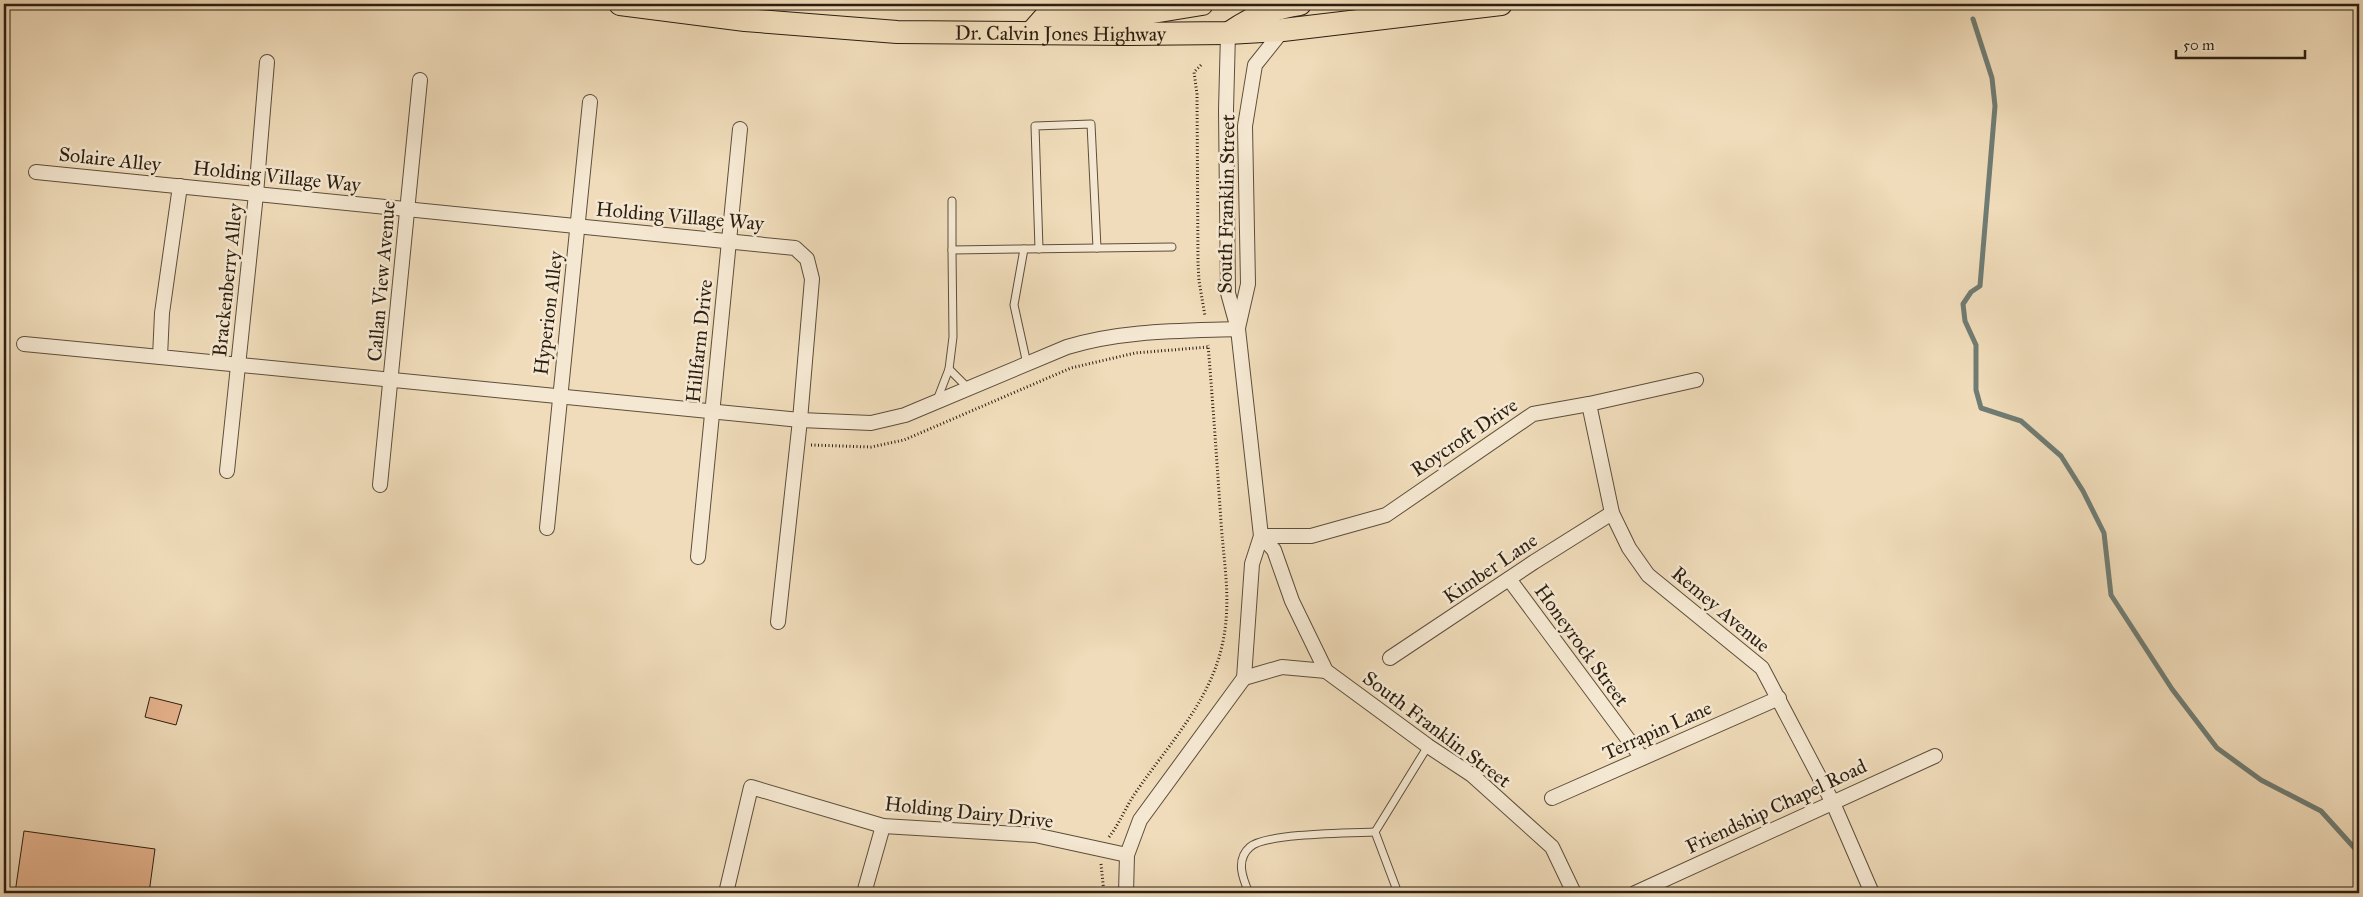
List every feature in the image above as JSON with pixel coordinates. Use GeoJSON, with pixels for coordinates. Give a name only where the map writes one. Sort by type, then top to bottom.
{"type":"FeatureCollection","features":[{"type":"Feature","properties":{"kind":"highway","name":"Dr. Calvin Jones Highway"},"geometry":{"type":"LineString","coordinates":[[620,4],[745,20],[897,32],[1031,33],[1228,33],[1283,30],[1501,4]]}},
{"type":"Feature","properties":{"kind":"highway"},"geometry":{"type":"LineString","coordinates":[[1031,33],[1046,16],[1153,12],[1202,4]]}},
{"type":"Feature","properties":{"kind":"highway"},"geometry":{"type":"LineString","coordinates":[[1228,33],[1256,15],[1287,5],[1300,4]]}},
{"type":"Feature","properties":{"kind":"street","name":"South Franklin Street"},"geometry":{"type":"LineString","coordinates":[[1238,328],[1248,284],[1245,126],[1255,65],[1283,30]]}},
{"type":"Feature","properties":{"kind":"street","name":"South Franklin Street"},"geometry":{"type":"LineString","coordinates":[[1228,33],[1226,110],[1228,293],[1238,328],[1261,536],[1252,564],[1244,678]]}},
{"type":"Feature","properties":{"kind":"street","name":"Brackenberry Alley"},"geometry":{"type":"LineString","coordinates":[[227,471],[256,194],[267,62]]}},
{"type":"Feature","properties":{"kind":"street","name":"Callan View Avenue"},"geometry":{"type":"LineString","coordinates":[[380,485],[392,380],[420,80]]}},
{"type":"Feature","properties":{"kind":"street","name":"Hyperion Alley"},"geometry":{"type":"LineString","coordinates":[[547,528],[590,102]]}},
{"type":"Feature","properties":{"kind":"street","name":"Hillfarm Drive"},"geometry":{"type":"LineString","coordinates":[[698,557],[740,129]]}},
{"type":"Feature","properties":{"kind":"street","name":"Solaire Alley"},"geometry":{"type":"LineString","coordinates":[[36,172],[180,186]]}},
{"type":"Feature","properties":{"kind":"street","name":"Holding Village Way"},"geometry":{"type":"LineString","coordinates":[[160,357],[162,313],[180,186],[796,248],[807,259],[812,279],[800,420],[778,622]]}},
{"type":"Feature","properties":{"kind":"street"},"geometry":{"type":"LineString","coordinates":[[24,344],[712,412],[800,420],[871,423],[905,415],[1068,347],[1094,339],[1174,331],[1238,328]]}},
{"type":"Feature","properties":{"kind":"street","name":"Roycroft Drive"},"geometry":{"type":"LineString","coordinates":[[1261,536],[1311,536],[1386,515],[1533,414],[1589,404],[1696,380]]}},
{"type":"Feature","properties":{"kind":"street","name":"Remey Avenue"},"geometry":{"type":"LineString","coordinates":[[1589,404],[1612,513],[1629,548],[1648,575],[1762,668],[1833,803],[1872,893]]}},
{"type":"Feature","properties":{"kind":"street","name":"Kimber Lane"},"geometry":{"type":"LineString","coordinates":[[1390,658],[1612,513]]}},
{"type":"Feature","properties":{"kind":"street","name":"South Franklin Street"},"geometry":{"type":"LineString","coordinates":[[1261,536],[1274,550],[1292,601],[1326,671],[1428,746],[1472,775],[1552,847],[1574,893]]}},
{"type":"Feature","properties":{"kind":"street","name":"Honeyrock Street"},"geometry":{"type":"LineString","coordinates":[[1509,579],[1642,758]]}},
{"type":"Feature","properties":{"kind":"street"},"geometry":{"type":"LineString","coordinates":[[1126,893],[1127,855],[1140,820],[1244,678],[1282,667],[1326,671]]}},
{"type":"Feature","properties":{"kind":"street","name":"Terrapin Lane"},"geometry":{"type":"LineString","coordinates":[[1552,798],[1779,698]]}},
{"type":"Feature","properties":{"kind":"street","name":"Friendship Chapel Road"},"geometry":{"type":"LineString","coordinates":[[1635,893],[1935,756]]}},
{"type":"Feature","properties":{"kind":"street","name":"Holding Dairy Drive"},"geometry":{"type":"LineString","coordinates":[[726,893],[751,787],[883,826],[1035,835],[1127,855]]}},
{"type":"Feature","properties":{"kind":"street"},"geometry":{"type":"LineString","coordinates":[[864,893],[883,826]]}},
{"type":"Feature","properties":{"kind":"lane"},"geometry":{"type":"LineString","coordinates":[[1039,249],[1035,126],[1091,124],[1097,248]]}},
{"type":"Feature","properties":{"kind":"lane"},"geometry":{"type":"LineString","coordinates":[[936,402],[949,370],[953,337],[952,201]]}},
{"type":"Feature","properties":{"kind":"lane"},"geometry":{"type":"LineString","coordinates":[[952,250],[1172,247]]}},
{"type":"Feature","properties":{"kind":"lane"},"geometry":{"type":"LineString","coordinates":[[1024,249],[1014,305],[1028,364]]}},
{"type":"Feature","properties":{"kind":"lane"},"geometry":{"type":"LineString","coordinates":[[949,370],[969,389]]}},
{"type":"Feature","properties":{"kind":"lane"},"geometry":{"type":"LineString","coordinates":[[1375,832],[1428,746]]}},
{"type":"Feature","properties":{"kind":"lane"},"geometry":{"type":"LineString","coordinates":[[1249,893],[1242,878],[1242,862],[1249,847],[1266,839],[1375,832]]}},
{"type":"Feature","properties":{"kind":"lane"},"geometry":{"type":"LineString","coordinates":[[1375,832],[1398,893]]}},
{"type":"Feature","properties":{"kind":"path"},"geometry":{"type":"LineString","coordinates":[[1201,65],[1194,72],[1197,94],[1199,281],[1204,306]]}},
{"type":"Feature","properties":{"kind":"path"},"geometry":{"type":"LineString","coordinates":[[810,445],[871,447],[904,440],[1071,368],[1135,353],[1208,347],[1220,482],[1221,526],[1228,588],[1228,613],[1222,648],[1206,690],[1187,724],[1135,793],[1106,843]]}},
{"type":"Feature","properties":{"kind":"path"},"geometry":{"type":"LineString","coordinates":[[1100,869],[1104,893]]}},
{"type":"Feature","properties":{"kind":"building"},"geometry":{"type":"Polygon","coordinates":[[[150,697],[182,705],[176,725],[145,717],[150,697]]]}},
{"type":"Feature","properties":{"kind":"building"},"geometry":{"type":"Polygon","coordinates":[[[24,831],[155,849],[149,893],[15,893],[24,831]]]}},
{"type":"Feature","properties":{"kind":"waterway"},"geometry":{"type":"LineString","coordinates":[[1956,4],[1962,7]]}},
{"type":"Feature","properties":{"kind":"waterway"},"geometry":{"type":"LineString","coordinates":[[1973,19],[1992,78],[1995,106],[1980,286],[1971,292],[1963,304],[1965,321],[1976,345],[1976,390],[1981,408],[2021,421],[2061,456],[2083,491],[2104,533],[2111,595],[2172,689],[2217,748],[2261,780],[2321,811],[2359,853]]}}]}
